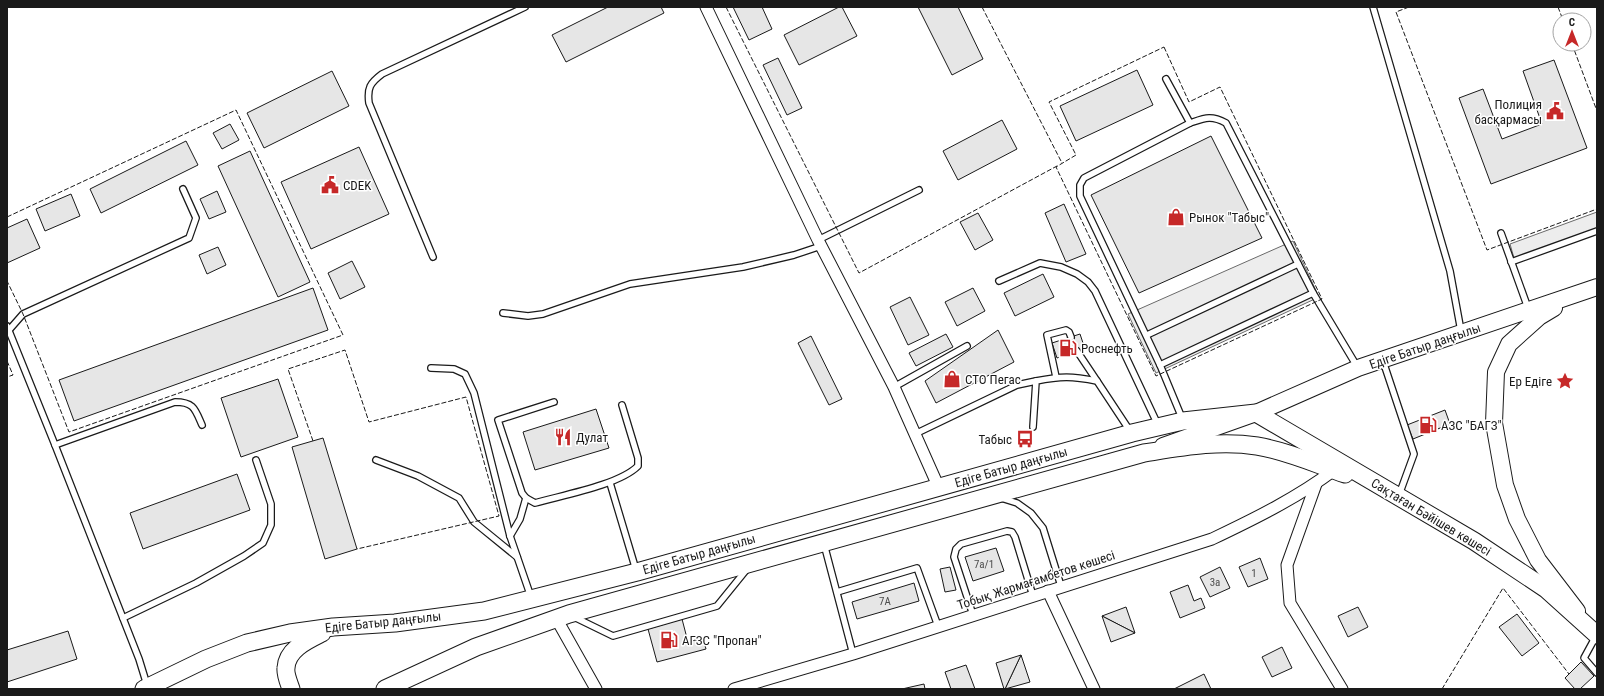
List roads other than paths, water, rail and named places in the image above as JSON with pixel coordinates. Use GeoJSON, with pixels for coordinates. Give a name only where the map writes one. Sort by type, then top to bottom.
{"type":"FeatureCollection","features":[{"type":"Feature","properties":{"kind":"main road","name":"Едіге Батыр даңғылы"},"geometry":{"type":"LineString","coordinates":[[385,689],[476,648],[562,616],[1144,453],[1256,413],[1358,368],[1592,291]]}},
{"type":"Feature","properties":{"kind":"main road"},"geometry":{"type":"LineString","coordinates":[[1592,291],[1539,317],[1509,344],[1496,372],[1494,423],[1505,485],[1517,519],[1538,560],[1595,633]]}},
{"type":"Feature","properties":{"kind":"main road","name":"Едіге Батыр даңғылы"},"geometry":{"type":"LineString","coordinates":[[146,688],[206,659],[247,643],[290,633],[334,627],[395,623],[484,611],[637,572],[1132,433],[1183,421],[1256,413]]}},
{"type":"Feature","properties":{"kind":"main road","name":"Сақтаған Бәйішев көшесі"},"geometry":{"type":"LineString","coordinates":[[1256,413],[1474,541],[1546,589],[1595,633]]}},
{"type":"Feature","properties":{"kind":"main road"},"geometry":{"type":"LineString","coordinates":[[1144,453],[1198,444],[1228,443],[1258,446],[1293,455],[1378,484]]}},
{"type":"Feature","properties":{"kind":"main road"},"geometry":{"type":"LineString","coordinates":[[291,689],[286,668],[290,655],[304,642],[334,627]]}},
{"type":"Feature","properties":{"kind":"street"},"geometry":{"type":"LineString","coordinates":[[706,7],[819,243],[894,387],[939,488]]}},
{"type":"Feature","properties":{"kind":"street","name":"Тобық Жармағамбетов көшесі"},"geometry":{"type":"LineString","coordinates":[[734,689],[853,654],[1212,539],[1252,520],[1316,484],[1334,470]]}},
{"type":"Feature","properties":{"kind":"street"},"geometry":{"type":"LineString","coordinates":[[1316,484],[1287,565],[1290,603],[1342,689]]}},
{"type":"Feature","properties":{"kind":"street"},"geometry":{"type":"LineString","coordinates":[[1048,591],[1094,689]]}},
{"type":"Feature","properties":{"kind":"street"},"geometry":{"type":"LineString","coordinates":[[562,616],[596,689]]}},
{"type":"Feature","properties":{"kind":"lane"},"geometry":{"type":"LineString","coordinates":[[433,257],[369,103],[367,92],[372,81],[382,74],[525,7]]}},
{"type":"Feature","properties":{"kind":"lane"},"geometry":{"type":"LineString","coordinates":[[1373,7],[1450,271],[1462,333]]}},
{"type":"Feature","properties":{"kind":"lane"},"geometry":{"type":"LineString","coordinates":[[1166,79],[1190,123]]}},
{"type":"Feature","properties":{"kind":"lane"},"geometry":{"type":"LineString","coordinates":[[1183,421],[1147,335],[1080,196],[1080,185],[1084,178],[1190,123],[1205,118],[1216,118],[1226,123],[1313,293],[1358,368]]}},
{"type":"Feature","properties":{"kind":"lane"},"geometry":{"type":"LineString","coordinates":[[146,688],[139,659],[56,445],[8,328],[22,314],[189,238],[196,218],[183,189]]}},
{"type":"Feature","properties":{"kind":"lane"},"geometry":{"type":"LineString","coordinates":[[503,314],[528,316],[543,314],[630,284],[743,267],[794,255],[919,190]]}},
{"type":"Feature","properties":{"kind":"lane"},"geometry":{"type":"LineString","coordinates":[[1511,262],[1597,231]]}},
{"type":"Feature","properties":{"kind":"lane"},"geometry":{"type":"LineString","coordinates":[[1500,233],[1529,311]]}},
{"type":"Feature","properties":{"kind":"lane"},"geometry":{"type":"LineString","coordinates":[[999,281],[1040,263],[1061,267],[1077,274],[1088,282],[1096,291],[1159,427]]}},
{"type":"Feature","properties":{"kind":"lane"},"geometry":{"type":"LineString","coordinates":[[1147,335],[1298,264]]}},
{"type":"Feature","properties":{"kind":"lane"},"geometry":{"type":"LineString","coordinates":[[1160,365],[1313,293]]}},
{"type":"Feature","properties":{"kind":"lane"},"geometry":{"type":"LineString","coordinates":[[1056,377],[1047,335],[1066,330],[1069,332],[1071,337]]}},
{"type":"Feature","properties":{"kind":"lane"},"geometry":{"type":"LineString","coordinates":[[894,387],[967,346]]}},
{"type":"Feature","properties":{"kind":"lane"},"geometry":{"type":"LineString","coordinates":[[1077,352],[1132,433]]}},
{"type":"Feature","properties":{"kind":"lane"},"geometry":{"type":"LineString","coordinates":[[1383,360],[1414,454],[1398,496]]}},
{"type":"Feature","properties":{"kind":"lane"},"geometry":{"type":"LineString","coordinates":[[431,368],[454,369],[465,374],[474,393],[510,536],[532,599]]}},
{"type":"Feature","properties":{"kind":"lane"},"geometry":{"type":"LineString","coordinates":[[915,434],[1017,386],[1056,377],[1073,376],[1097,381]]}},
{"type":"Feature","properties":{"kind":"lane"},"geometry":{"type":"LineString","coordinates":[[1033,427],[1036,381]]}},
{"type":"Feature","properties":{"kind":"lane"},"geometry":{"type":"LineString","coordinates":[[56,445],[175,402],[185,402],[193,406],[202,424]]}},
{"type":"Feature","properties":{"kind":"lane"},"geometry":{"type":"LineString","coordinates":[[554,402],[498,420],[522,493],[526,498],[536,503],[610,483],[631,473],[638,466],[638,458],[622,405]]}},
{"type":"Feature","properties":{"kind":"lane"},"geometry":{"type":"LineString","coordinates":[[123,618],[196,583],[244,556],[263,543],[270,525],[271,504],[256,460]]}},
{"type":"Feature","properties":{"kind":"lane"},"geometry":{"type":"LineString","coordinates":[[376,460],[418,476],[459,498],[474,522],[518,557]]}},
{"type":"Feature","properties":{"kind":"lane"},"geometry":{"type":"LineString","coordinates":[[610,483],[637,572]]}},
{"type":"Feature","properties":{"kind":"lane"},"geometry":{"type":"LineString","coordinates":[[991,495],[1017,503],[1031,513],[1043,528],[1062,586]]}},
{"type":"Feature","properties":{"kind":"lane"},"geometry":{"type":"LineString","coordinates":[[510,536],[520,519],[526,498]]}},
{"type":"Feature","properties":{"kind":"lane"},"geometry":{"type":"LineString","coordinates":[[973,615],[954,557],[956,549],[961,544],[1007,530],[1012,532],[1015,537],[1033,596]]}},
{"type":"Feature","properties":{"kind":"lane"},"geometry":{"type":"LineString","coordinates":[[823,542],[853,654]]}},
{"type":"Feature","properties":{"kind":"lane"},"geometry":{"type":"LineString","coordinates":[[562,616],[613,636],[717,606],[753,562]]}},
{"type":"Feature","properties":{"kind":"lane"},"geometry":{"type":"LineString","coordinates":[[836,592],[917,568],[938,626]]}},
{"type":"Feature","properties":{"kind":"lane"},"geometry":{"type":"LineString","coordinates":[[1595,633],[1584,658],[1597,673]]}},
{"type":"Feature","properties":{"kind":"place","name":"Полиция басқармасы"},"geometry":{"type":"Point","coordinates":[1555,111]}},
{"type":"Feature","properties":{"kind":"place","name":"CDEK"},"geometry":{"type":"Point","coordinates":[330,185]}},
{"type":"Feature","properties":{"kind":"place","name":"Рынок \"Табыс\""},"geometry":{"type":"Point","coordinates":[1176,217]}},
{"type":"Feature","properties":{"kind":"place","name":"Роснефть"},"geometry":{"type":"Point","coordinates":[1068,348]}},
{"type":"Feature","properties":{"kind":"place","name":"СТО Пегас"},"geometry":{"type":"Point","coordinates":[952,379]}},
{"type":"Feature","properties":{"kind":"place","name":"Ер Едіге"},"geometry":{"type":"Point","coordinates":[1565,381]}},
{"type":"Feature","properties":{"kind":"place","name":"АЗС \"БАГЗ\""},"geometry":{"type":"Point","coordinates":[1428,425]}},
{"type":"Feature","properties":{"kind":"place","name":"Дулат"},"geometry":{"type":"Point","coordinates":[563,437]}},
{"type":"Feature","properties":{"kind":"place","name":"Табыс"},"geometry":{"type":"Point","coordinates":[1025,439]}},
{"type":"Feature","properties":{"kind":"place","name":"АГЗС \"Пропан\""},"geometry":{"type":"Point","coordinates":[669,640]}}]}
